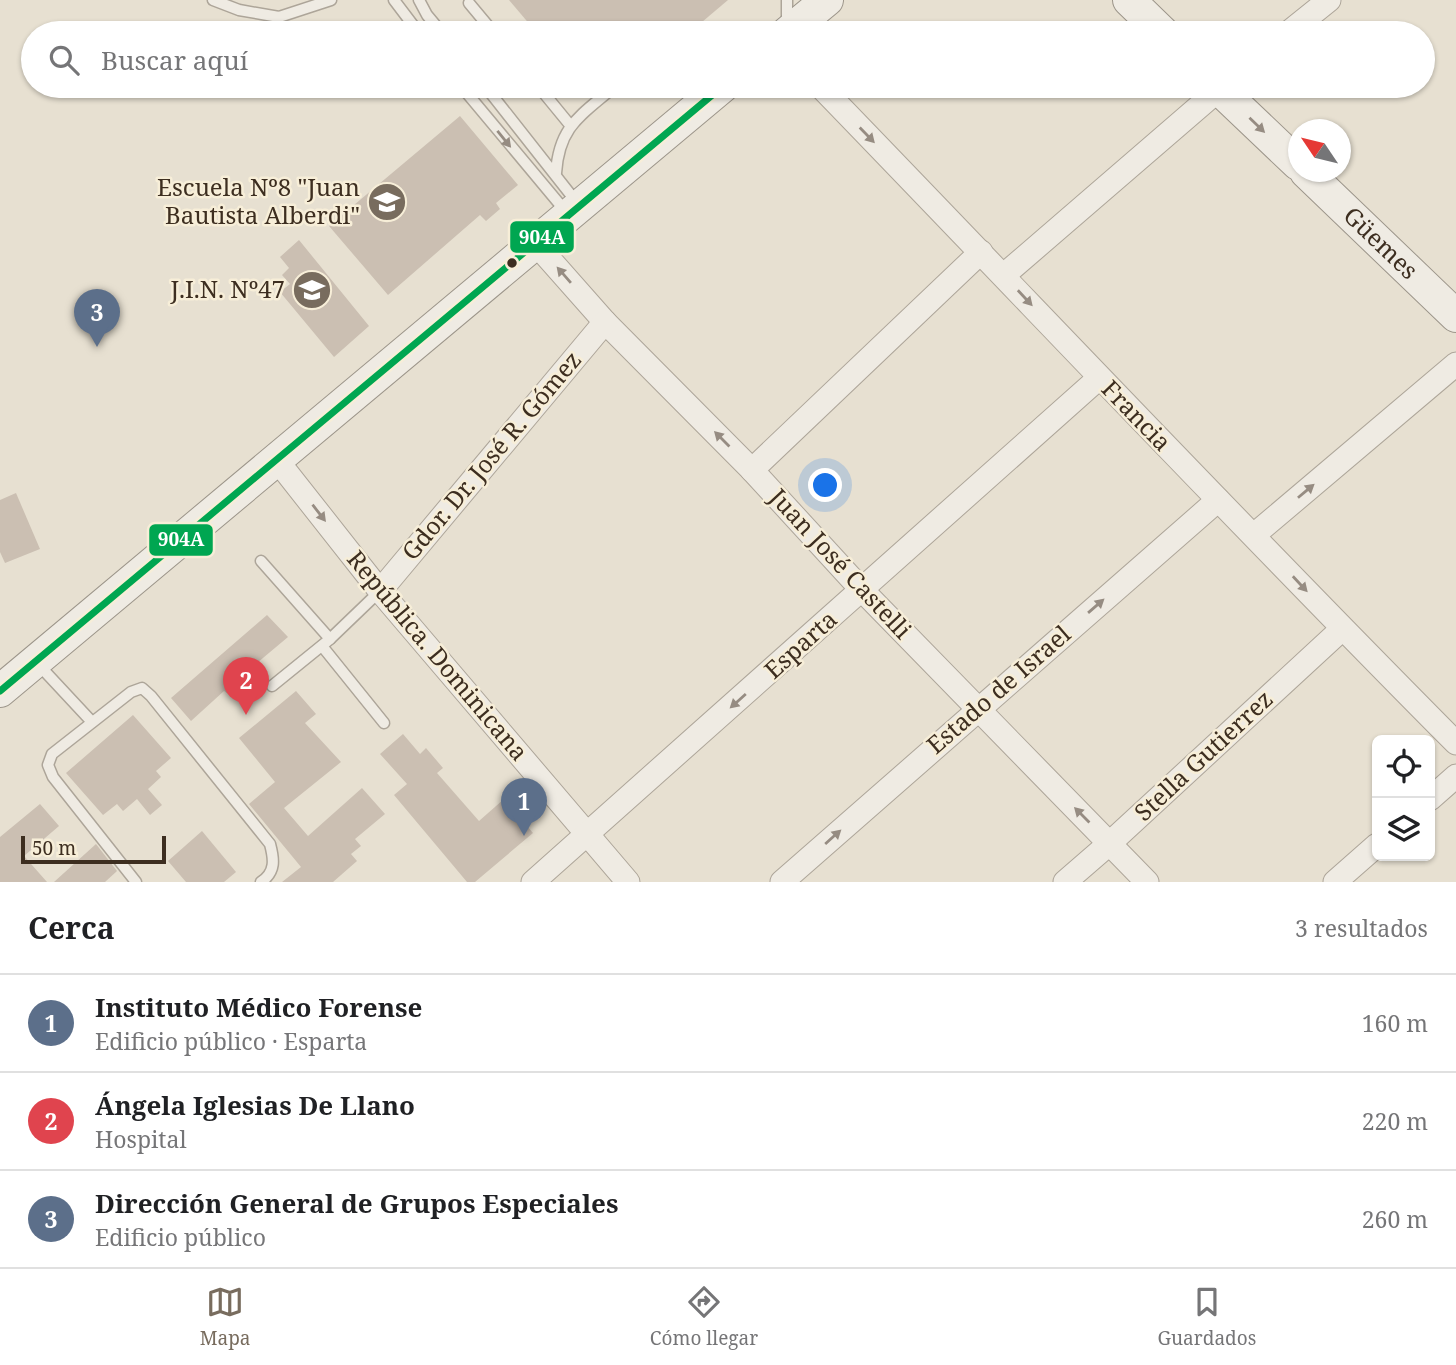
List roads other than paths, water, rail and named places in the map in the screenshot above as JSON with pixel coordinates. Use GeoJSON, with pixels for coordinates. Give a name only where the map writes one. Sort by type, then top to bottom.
{"type":"FeatureCollection","features":[{"type":"Feature","properties":{"kind":"main road"},"geometry":{"type":"LineString","coordinates":[[802,21],[827,0]]}},
{"type":"Feature","properties":{"kind":"main road"},"geometry":{"type":"LineString","coordinates":[[1129,0],[1151,21]]}},
{"type":"Feature","properties":{"kind":"main road"},"geometry":{"type":"LineString","coordinates":[[0,691],[575,211],[695,98]]}},
{"type":"Feature","properties":{"kind":"main road"},"geometry":{"type":"LineString","coordinates":[[1230,98],[1288,154]]}},
{"type":"Feature","properties":{"kind":"main road","name":"Güemes"},"geometry":{"type":"LineString","coordinates":[[1316,182],[1456,316]]}},
{"type":"Feature","properties":{"kind":"street"},"geometry":{"type":"LineString","coordinates":[[1303,21],[1329,0]]}},
{"type":"Feature","properties":{"kind":"street","name":"Francia"},"geometry":{"type":"LineString","coordinates":[[832,98],[1004,275],[1099,378],[1456,743]]}},
{"type":"Feature","properties":{"kind":"street"},"geometry":{"type":"LineString","coordinates":[[1004,275],[1206,98]]}},
{"type":"Feature","properties":{"kind":"street","name":"Juan José Castelli"},"geometry":{"type":"LineString","coordinates":[[536,244],[605,322],[752,470],[862,590],[1147,882]]}},
{"type":"Feature","properties":{"kind":"street"},"geometry":{"type":"LineString","coordinates":[[752,470],[981,252]]}},
{"type":"Feature","properties":{"kind":"street","name":"Gdor. Dr. José R. Gómez"},"geometry":{"type":"LineString","coordinates":[[380,591],[605,322]]}},
{"type":"Feature","properties":{"kind":"street"},"geometry":{"type":"LineString","coordinates":[[1254,535],[1456,364]]}},
{"type":"Feature","properties":{"kind":"street","name":"Esparta"},"geometry":{"type":"LineString","coordinates":[[533,882],[588,836],[1099,378]]}},
{"type":"Feature","properties":{"kind":"street","name":"República. Dominicana"},"geometry":{"type":"LineString","coordinates":[[276,459],[380,591],[628,882]]}},
{"type":"Feature","properties":{"kind":"street","name":"Estado de Israel"},"geometry":{"type":"LineString","coordinates":[[782,882],[1218,500]]}},
{"type":"Feature","properties":{"kind":"street","name":"Stella Gutierrez"},"geometry":{"type":"LineString","coordinates":[[1065,882],[1342,629]]}},
{"type":"Feature","properties":{"kind":"street"},"geometry":{"type":"LineString","coordinates":[[1431,798],[1456,776]]}},
{"type":"Feature","properties":{"kind":"street"},"geometry":{"type":"LineString","coordinates":[[1335,882],[1372,849]]}},
{"type":"Feature","properties":{"kind":"lane"},"geometry":{"type":"LineString","coordinates":[[213,0],[239,10],[279,17],[331,0]]}},
{"type":"Feature","properties":{"kind":"lane"},"geometry":{"type":"LineString","coordinates":[[394,0],[410,21]]}},
{"type":"Feature","properties":{"kind":"lane"},"geometry":{"type":"LineString","coordinates":[[419,0],[432,21]]}},
{"type":"Feature","properties":{"kind":"lane"},"geometry":{"type":"LineString","coordinates":[[786,0],[787,21]]}},
{"type":"Feature","properties":{"kind":"lane"},"geometry":{"type":"LineString","coordinates":[[470,4],[484,21]]}},
{"type":"Feature","properties":{"kind":"lane"},"geometry":{"type":"LineString","coordinates":[[472,98],[575,211]]}},
{"type":"Feature","properties":{"kind":"lane"},"geometry":{"type":"LineString","coordinates":[[495,98],[556,173],[575,211]]}},
{"type":"Feature","properties":{"kind":"lane"},"geometry":{"type":"LineString","coordinates":[[548,98],[570,125]]}},
{"type":"Feature","properties":{"kind":"lane"},"geometry":{"type":"LineString","coordinates":[[556,173],[561,141],[570,125],[601,98]]}},
{"type":"Feature","properties":{"kind":"lane"},"geometry":{"type":"LineString","coordinates":[[261,561],[326,643],[384,723]]}},
{"type":"Feature","properties":{"kind":"lane"},"geometry":{"type":"LineString","coordinates":[[272,686],[326,643],[380,591]]}},
{"type":"Feature","properties":{"kind":"lane"},"geometry":{"type":"LineString","coordinates":[[35,661],[92,723]]}},
{"type":"Feature","properties":{"kind":"lane"},"geometry":{"type":"LineString","coordinates":[[136,882],[53,777],[48,765],[52,754],[131,692],[142,688],[151,695],[270,844],[275,862],[268,877],[261,882]]}},
{"type":"Feature","properties":{"kind":"place","name":"Escuela Nº8 \"Juan Bautista Alberdi\""},"geometry":{"type":"Point","coordinates":[387,202]}},
{"type":"Feature","properties":{"kind":"place","name":"J.I.N. Nº47"},"geometry":{"type":"Point","coordinates":[312,290]}},
{"type":"Feature","properties":{"kind":"place","name":"Dirección General de Grupos Especiales"},"geometry":{"type":"Point","coordinates":[97,347]}},
{"type":"Feature","properties":{"kind":"place","name":"Ángela Iglesias De Llano"},"geometry":{"type":"Point","coordinates":[246,715]}},
{"type":"Feature","properties":{"kind":"place","name":"Instituto Médico Forense"},"geometry":{"type":"Point","coordinates":[524,836]}}]}
